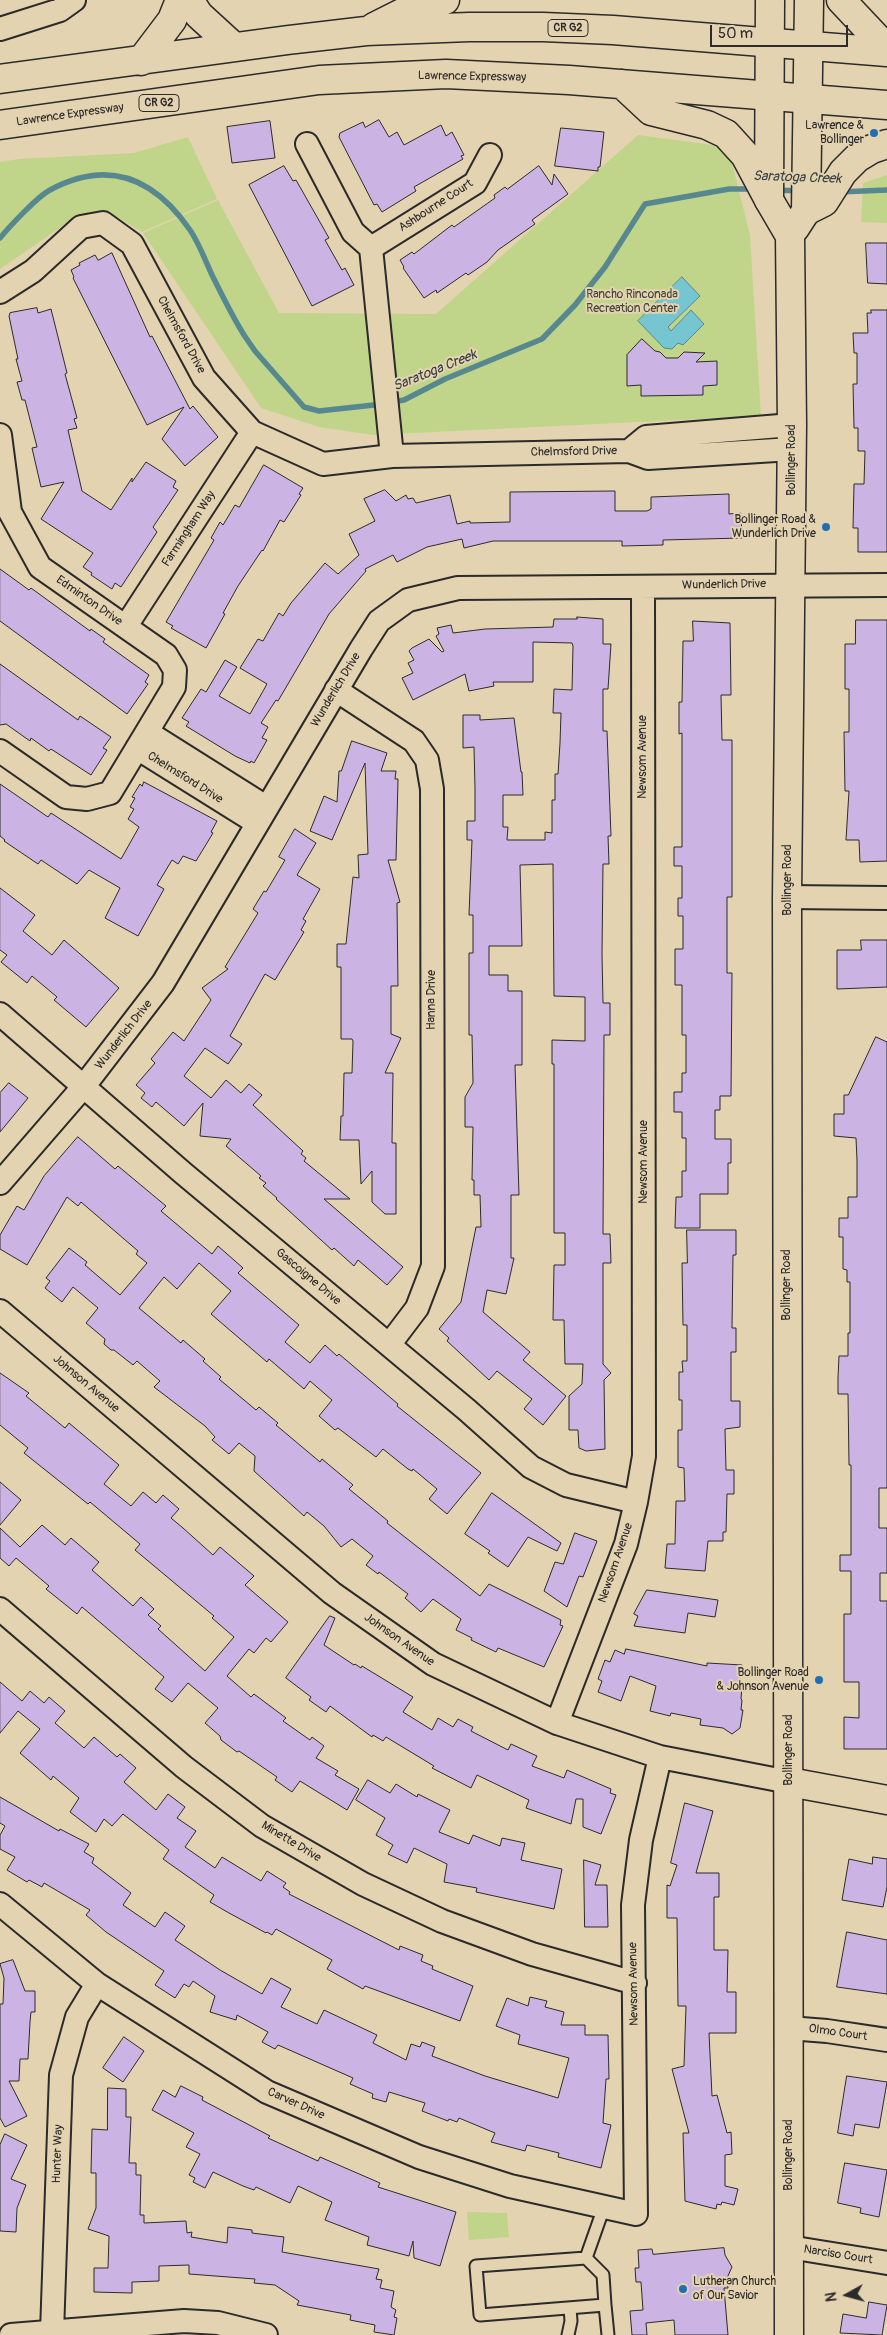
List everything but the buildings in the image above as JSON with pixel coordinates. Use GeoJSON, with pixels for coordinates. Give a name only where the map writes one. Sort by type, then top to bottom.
{"type":"FeatureCollection","features":[{"type":"Feature","properties":{"kind":"main road"},"geometry":{"type":"LineString","coordinates":[[141,61],[172,20],[178,10],[180,0]]}},
{"type":"Feature","properties":{"kind":"main road"},"geometry":{"type":"LineString","coordinates":[[189,0],[198,15],[234,47]]}},
{"type":"Feature","properties":{"kind":"main road"},"geometry":{"type":"LineString","coordinates":[[366,31],[414,7],[445,0]]}},
{"type":"Feature","properties":{"kind":"main road"},"geometry":{"type":"LineString","coordinates":[[764,186],[769,97],[770,0]]}},
{"type":"Feature","properties":{"kind":"main road"},"geometry":{"type":"LineString","coordinates":[[809,0],[808,98],[816,195]]}},
{"type":"Feature","properties":{"kind":"main road"},"geometry":{"type":"LineString","coordinates":[[842,0],[887,50]]}},
{"type":"Feature","properties":{"kind":"main road","name":"CR G2"},"geometry":{"type":"LineString","coordinates":[[0,79],[366,31],[469,27],[543,27],[887,50]]}},
{"type":"Feature","properties":{"kind":"main road","name":"Lawrence Expressway"},"geometry":{"type":"LineString","coordinates":[[0,125],[319,80],[446,74],[622,84],[887,105]]}},
{"type":"Feature","properties":{"kind":"main road","name":"Bollinger Road"},"geometry":{"type":"LineString","coordinates":[[622,84],[651,111],[700,123],[726,134],[745,155],[764,186],[790,236],[792,437],[787,897],[789,2335]]}},
{"type":"Feature","properties":{"kind":"main road"},"geometry":{"type":"LineString","coordinates":[[790,236],[816,195],[857,158],[872,149],[887,144]]}},
{"type":"Feature","properties":{"kind":"main road","name":"Johnson Avenue"},"geometry":{"type":"LineString","coordinates":[[788,1782],[887,1800]]}},
{"type":"Feature","properties":{"kind":"street"},"geometry":{"type":"LineString","coordinates":[[0,29],[60,10],[74,0]]}},
{"type":"Feature","properties":{"kind":"street"},"geometry":{"type":"LineString","coordinates":[[307,144],[353,232],[371,248],[391,447]]}},
{"type":"Feature","properties":{"kind":"street","name":"Ashbourne Court"},"geometry":{"type":"LineString","coordinates":[[371,248],[474,184],[490,155]]}},
{"type":"Feature","properties":{"kind":"street","name":"Chelmsford Drive"},"geometry":{"type":"LineString","coordinates":[[0,292],[33,271],[81,227],[103,223],[132,244],[204,378],[252,432],[322,464],[391,447],[630,451],[646,437],[792,437]]}},
{"type":"Feature","properties":{"kind":"street","name":"Farmingham Way"},"geometry":{"type":"LineString","coordinates":[[126,626],[252,432]]}},
{"type":"Feature","properties":{"kind":"street","name":"Edminton Drive"},"geometry":{"type":"LineString","coordinates":[[0,436],[10,512],[40,567],[166,655],[175,670],[174,687],[142,740]]}},
{"type":"Feature","properties":{"kind":"street","name":"Wunderlich Drive"},"geometry":{"type":"LineString","coordinates":[[0,1183],[84,1086],[163,984],[336,690],[379,621],[408,600],[458,588],[790,584],[887,585]]}},
{"type":"Feature","properties":{"kind":"street","name":"Newsom Avenue"},"geometry":{"type":"LineString","coordinates":[[557,1723],[626,1544],[644,1456],[643,587]]}},
{"type":"Feature","properties":{"kind":"street","name":"Hanna Drive"},"geometry":{"type":"LineString","coordinates":[[336,690],[414,741],[427,760],[432,789],[433,1266],[417,1308],[389,1345]]}},
{"type":"Feature","properties":{"kind":"street","name":"Chelmsford Drive"},"geometry":{"type":"LineString","coordinates":[[0,751],[66,797],[87,798],[110,794],[142,740],[262,815]]}},
{"type":"Feature","properties":{"kind":"street"},"geometry":{"type":"LineString","coordinates":[[787,897],[887,898]]}},
{"type":"Feature","properties":{"kind":"street","name":"Gascoigne Drive"},"geometry":{"type":"LineString","coordinates":[[0,1014],[191,1179],[531,1467],[566,1485],[636,1502]]}},
{"type":"Feature","properties":{"kind":"street","name":"Johnson Avenue"},"geometry":{"type":"LineString","coordinates":[[0,1311],[332,1593],[433,1664],[557,1723],[660,1757],[788,1782]]}},
{"type":"Feature","properties":{"kind":"street","name":"Minette Drive"},"geometry":{"type":"LineString","coordinates":[[0,1609],[184,1767],[262,1826],[363,1884],[442,1921],[532,1954],[635,1984]]}},
{"type":"Feature","properties":{"kind":"street","name":"Newsom Avenue"},"geometry":{"type":"LineString","coordinates":[[636,2214],[633,1905],[641,1840],[660,1757]]}},
{"type":"Feature","properties":{"kind":"street","name":"Carver Drive"},"geometry":{"type":"LineString","coordinates":[[0,1904],[97,1984],[268,2092],[419,2157],[510,2186],[636,2214]]}},
{"type":"Feature","properties":{"kind":"street","name":"Hunter Way"},"geometry":{"type":"LineString","coordinates":[[52,2332],[61,2075],[77,2017],[97,1984]]}},
{"type":"Feature","properties":{"kind":"street","name":"Olmo Court"},"geometry":{"type":"LineString","coordinates":[[789,2028],[826,2031],[887,2040]]}},
{"type":"Feature","properties":{"kind":"street","name":"Narciso Court"},"geometry":{"type":"LineString","coordinates":[[789,2246],[887,2263]]}},
{"type":"Feature","properties":{"kind":"street"},"geometry":{"type":"LineString","coordinates":[[11,2335],[184,2321],[218,2323],[266,2335]]}},
{"type":"Feature","properties":{"kind":"lane"},"geometry":{"type":"LineString","coordinates":[[586,2258],[604,2207]]}},
{"type":"Feature","properties":{"kind":"lane"},"geometry":{"type":"LineString","coordinates":[[586,2258],[602,2275],[608,2335]]}},
{"type":"Feature","properties":{"kind":"lane"},"geometry":{"type":"LineString","coordinates":[[586,2258],[476,2266],[480,2315],[605,2305]]}},
{"type":"Feature","properties":{"kind":"lane"},"geometry":{"type":"LineString","coordinates":[[568,2335],[571,2321],[570,2308]]}},
{"type":"Feature","properties":{"kind":"green space","name":"Rancho Rinconada Recreation Center"},"geometry":{"type":"Polygon","coordinates":[[[638,135],[728,147],[750,235],[761,416],[373,435],[319,427],[261,408],[143,233],[218,200],[279,313],[436,314],[638,135]]]}},
{"type":"Feature","properties":{"kind":"green space"},"geometry":{"type":"Polygon","coordinates":[[[188,137],[217,199],[142,232],[105,210],[77,216],[0,269],[0,162],[19,159],[134,153],[188,137]]]}},
{"type":"Feature","properties":{"kind":"green space"},"geometry":{"type":"Polygon","coordinates":[[[887,175],[887,223],[861,222],[863,183],[887,175]]]}},
{"type":"Feature","properties":{"kind":"green space"},"geometry":{"type":"Polygon","coordinates":[[[467,2212],[507,2213],[509,2237],[469,2240],[467,2212]]]}},
{"type":"Feature","properties":{"kind":"water"},"geometry":{"type":"Polygon","coordinates":[[[682,277],[700,296],[668,327],[671,331],[691,310],[704,324],[683,345],[678,343],[672,349],[664,348],[638,321],[682,277]]]}},
{"type":"Feature","properties":{"kind":"waterway","name":"Saratoga Creek"},"geometry":{"type":"LineString","coordinates":[[0,238],[31,205],[50,190],[71,181],[91,176],[110,175],[128,179],[145,186],[161,197],[190,230],[244,335],[255,351],[304,407],[319,411],[383,404]]}},
{"type":"Feature","properties":{"kind":"waterway","name":"Saratoga Creek"},"geometry":{"type":"LineString","coordinates":[[392,402],[404,400],[445,379],[542,339],[575,305],[605,267],[645,204],[729,189],[755,189]]}},
{"type":"Feature","properties":{"kind":"waterway","name":"Saratoga Creek"},"geometry":{"type":"LineString","coordinates":[[777,190],[800,191]]}},
{"type":"Feature","properties":{"kind":"waterway","name":"Saratoga Creek"},"geometry":{"type":"LineString","coordinates":[[839,192],[887,190]]}},
{"type":"Feature","properties":{"kind":"place","name":"Lawrence & Bollinger"},"geometry":{"type":"Point","coordinates":[874,133]}},
{"type":"Feature","properties":{"kind":"place","name":"Bollinger Road & Wunderlich Drive"},"geometry":{"type":"Point","coordinates":[826,527]}},
{"type":"Feature","properties":{"kind":"place","name":"Bollinger Road & Johnson Avenue"},"geometry":{"type":"Point","coordinates":[819,1680]}},
{"type":"Feature","properties":{"kind":"place","name":"Lutheran Church of Our Savior"},"geometry":{"type":"Point","coordinates":[683,2289]}}]}
